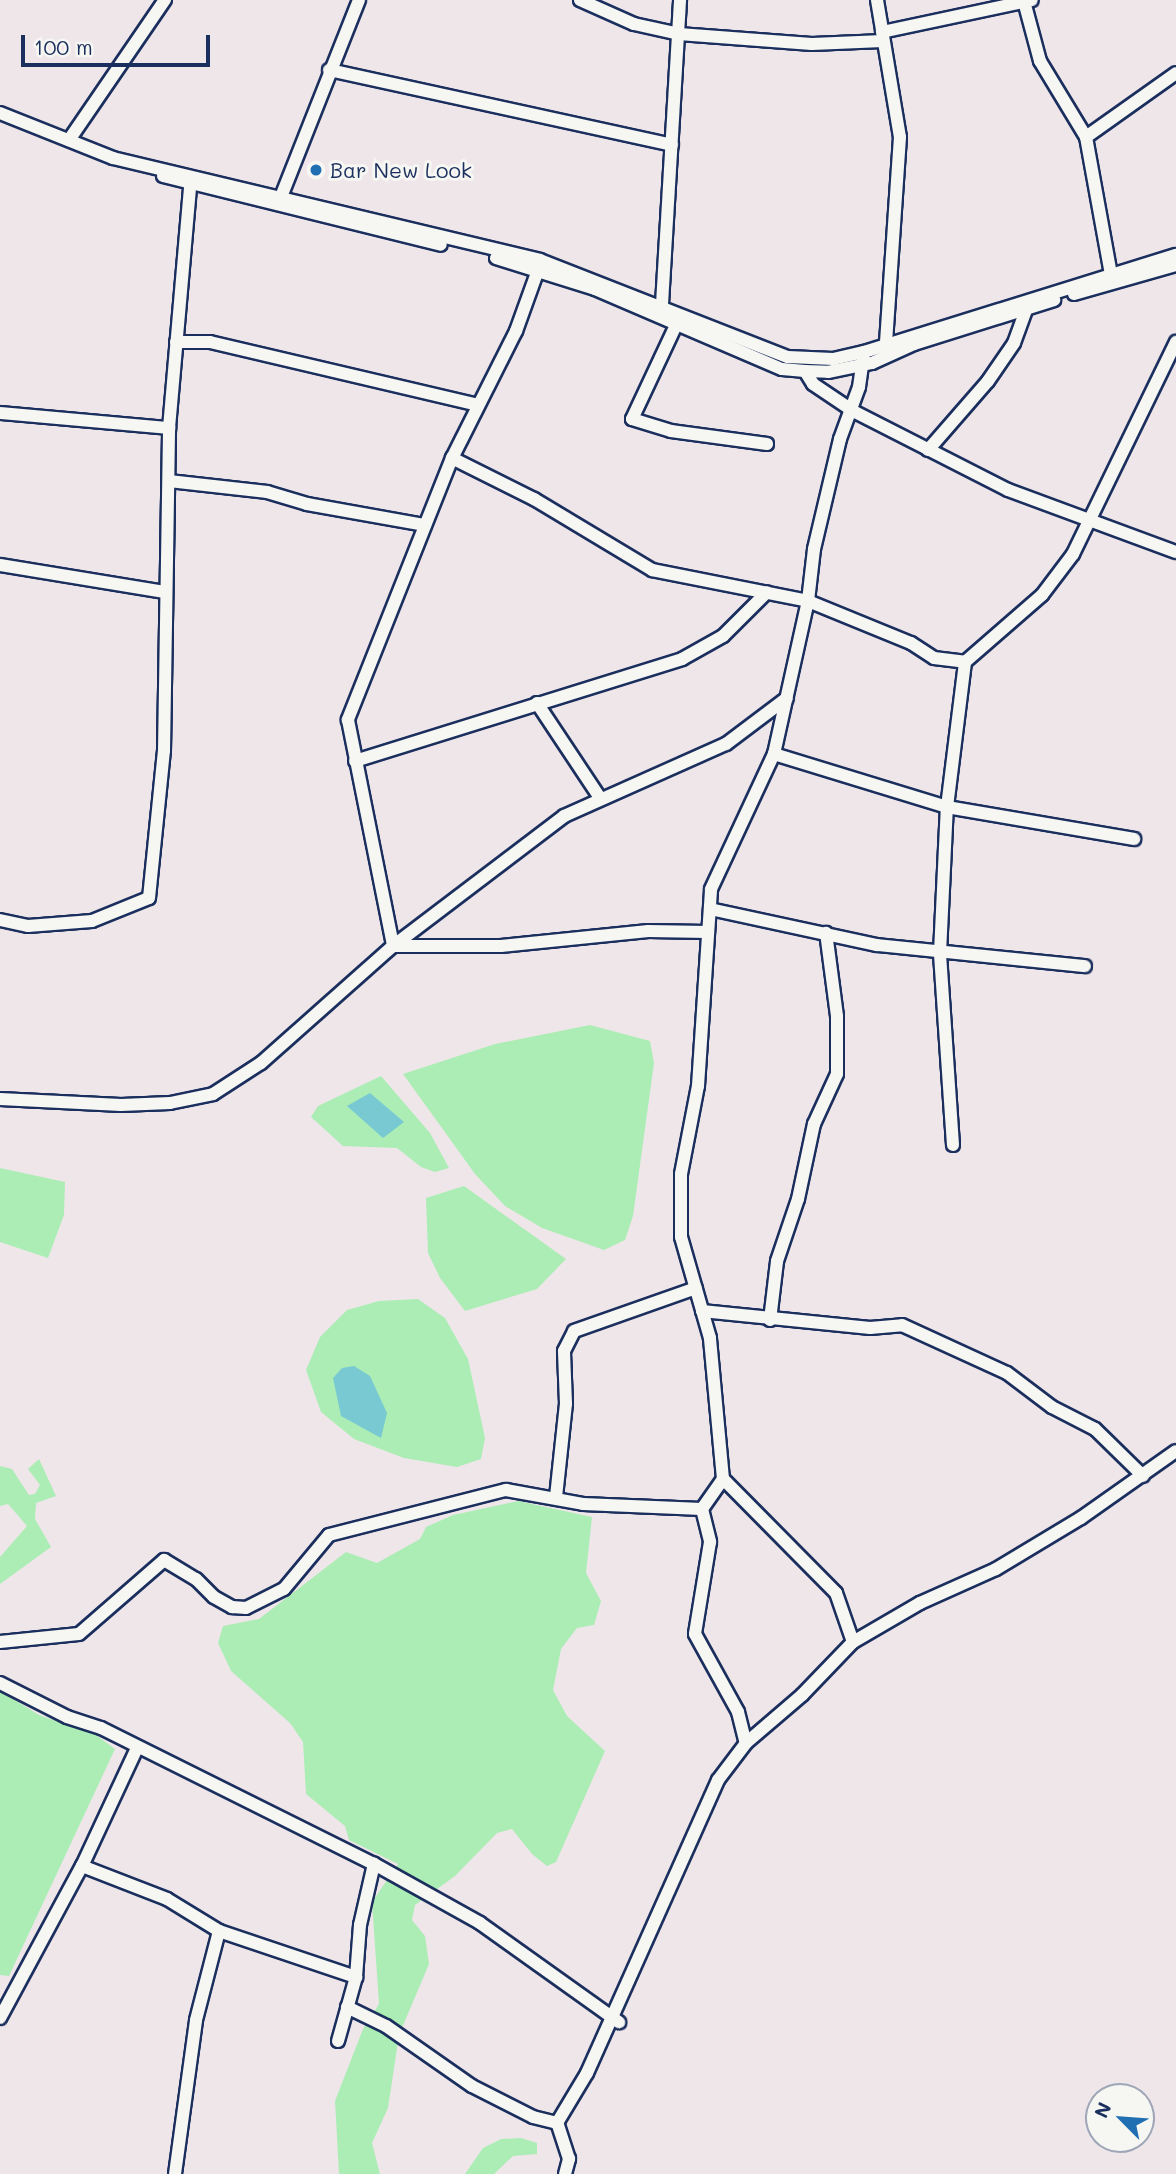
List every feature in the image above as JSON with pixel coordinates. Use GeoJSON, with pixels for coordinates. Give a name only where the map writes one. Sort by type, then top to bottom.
{"type":"FeatureCollection","features":[{"type":"Feature","properties":{"kind":"street"},"geometry":{"type":"LineString","coordinates":[[69,141],[165,0]]}},
{"type":"Feature","properties":{"kind":"street"},"geometry":{"type":"LineString","coordinates":[[281,197],[329,70],[359,0]]}},
{"type":"Feature","properties":{"kind":"street"},"geometry":{"type":"LineString","coordinates":[[580,0],[634,24],[679,34],[812,44],[883,36],[1029,2],[1040,61],[1086,137],[1111,274]]}},
{"type":"Feature","properties":{"kind":"street"},"geometry":{"type":"LineString","coordinates":[[662,304],[680,0]]}},
{"type":"Feature","properties":{"kind":"street"},"geometry":{"type":"LineString","coordinates":[[877,0],[900,137],[886,344]]}},
{"type":"Feature","properties":{"kind":"street"},"geometry":{"type":"LineString","coordinates":[[329,70],[672,145]]}},
{"type":"Feature","properties":{"kind":"street"},"geometry":{"type":"LineString","coordinates":[[1086,137],[1176,73]]}},
{"type":"Feature","properties":{"kind":"street"},"geometry":{"type":"LineString","coordinates":[[0,114],[190,186],[538,270],[677,323],[782,369],[828,372],[864,358],[1176,265]]}},
{"type":"Feature","properties":{"kind":"street"},"geometry":{"type":"LineString","coordinates":[[113,158],[540,260],[662,304],[788,357],[864,358],[886,344],[1176,255]]}},
{"type":"Feature","properties":{"kind":"street"},"geometry":{"type":"LineString","coordinates":[[0,920],[28,926],[92,921],[149,898],[164,751],[169,428],[190,186]]}},
{"type":"Feature","properties":{"kind":"street"},"geometry":{"type":"LineString","coordinates":[[393,946],[348,720],[452,458],[516,331],[538,270]]}},
{"type":"Feature","properties":{"kind":"street"},"geometry":{"type":"LineString","coordinates":[[928,450],[988,381],[1014,343],[1026,310]]}},
{"type":"Feature","properties":{"kind":"street"},"geometry":{"type":"LineString","coordinates":[[677,323],[632,419],[671,431],[767,444]]}},
{"type":"Feature","properties":{"kind":"street"},"geometry":{"type":"LineString","coordinates":[[176,342],[210,342],[478,405]]}},
{"type":"Feature","properties":{"kind":"street"},"geometry":{"type":"LineString","coordinates":[[953,1145],[940,953],[947,807],[965,662],[1042,594],[1091,523],[1176,342]]}},
{"type":"Feature","properties":{"kind":"street"},"geometry":{"type":"LineString","coordinates":[[853,1642],[836,1593],[723,1479],[710,1338],[681,1237],[681,1174],[698,1086],[710,909],[724,854],[774,754],[808,601],[814,549],[840,439],[853,411],[864,358]]}},
{"type":"Feature","properties":{"kind":"street"},"geometry":{"type":"LineString","coordinates":[[805,371],[813,384],[853,411],[1008,490],[1091,523],[1176,552]]}},
{"type":"Feature","properties":{"kind":"street"},"geometry":{"type":"LineString","coordinates":[[0,413],[169,428]]}},
{"type":"Feature","properties":{"kind":"street"},"geometry":{"type":"LineString","coordinates":[[452,458],[534,499],[652,570],[808,601],[911,643],[934,658],[965,662]]}},
{"type":"Feature","properties":{"kind":"street"},"geometry":{"type":"LineString","coordinates":[[169,481],[267,492],[307,504],[425,525]]}},
{"type":"Feature","properties":{"kind":"street"},"geometry":{"type":"LineString","coordinates":[[0,565],[165,592]]}},
{"type":"Feature","properties":{"kind":"street"},"geometry":{"type":"LineString","coordinates":[[355,761],[682,659],[723,636],[766,592]]}},
{"type":"Feature","properties":{"kind":"street"},"geometry":{"type":"LineString","coordinates":[[0,1099],[121,1105],[170,1103],[213,1094],[261,1063],[393,946],[513,852],[600,798],[726,744],[787,698]]}},
{"type":"Feature","properties":{"kind":"street"},"geometry":{"type":"LineString","coordinates":[[537,703],[600,798]]}},
{"type":"Feature","properties":{"kind":"street"},"geometry":{"type":"LineString","coordinates":[[774,754],[947,807],[1134,839]]}},
{"type":"Feature","properties":{"kind":"street"},"geometry":{"type":"LineString","coordinates":[[710,909],[877,946],[1084,966]]}},
{"type":"Feature","properties":{"kind":"street"},"geometry":{"type":"LineString","coordinates":[[393,946],[501,946],[648,932],[708,932]]}},
{"type":"Feature","properties":{"kind":"street"},"geometry":{"type":"LineString","coordinates":[[770,1320],[777,1261],[798,1199],[814,1124],[837,1074],[836,1016],[826,933]]}},
{"type":"Feature","properties":{"kind":"street"},"geometry":{"type":"LineString","coordinates":[[556,1497],[566,1404],[564,1351],[574,1331],[696,1288]]}},
{"type":"Feature","properties":{"kind":"street"},"geometry":{"type":"LineString","coordinates":[[702,1311],[770,1320],[870,1328],[902,1325],[1007,1373],[1052,1407],[1094,1429],[1143,1476]]}},
{"type":"Feature","properties":{"kind":"street"},"geometry":{"type":"LineString","coordinates":[[565,2174],[569,2160],[557,2123],[614,2020],[718,1780],[746,1743],[802,1695],[853,1642],[920,1603],[996,1569],[1143,1476],[1176,1451]]}},
{"type":"Feature","properties":{"kind":"street"},"geometry":{"type":"LineString","coordinates":[[723,1479],[702,1509],[710,1542],[695,1634],[738,1712],[746,1743]]}},
{"type":"Feature","properties":{"kind":"street"},"geometry":{"type":"LineString","coordinates":[[0,1642],[79,1634],[164,1560],[196,1579],[214,1597],[232,1607],[246,1608],[284,1589],[329,1535],[506,1490],[583,1504],[702,1509]]}},
{"type":"Feature","properties":{"kind":"street"},"geometry":{"type":"LineString","coordinates":[[0,1683],[374,1864],[480,1923],[614,2020]]}},
{"type":"Feature","properties":{"kind":"street"},"geometry":{"type":"LineString","coordinates":[[0,2018],[82,1866],[137,1748]]}},
{"type":"Feature","properties":{"kind":"street"},"geometry":{"type":"LineString","coordinates":[[338,2041],[356,1977],[360,1925],[374,1864]]}},
{"type":"Feature","properties":{"kind":"street"},"geometry":{"type":"LineString","coordinates":[[82,1866],[167,1899],[219,1931],[356,1977]]}},
{"type":"Feature","properties":{"kind":"street"},"geometry":{"type":"LineString","coordinates":[[175,2174],[196,2020],[219,1931]]}},
{"type":"Feature","properties":{"kind":"street"},"geometry":{"type":"LineString","coordinates":[[347,2007],[386,2026],[472,2086],[533,2117],[557,2123]]}},
{"type":"Feature","properties":{"kind":"green space"},"geometry":{"type":"Polygon","coordinates":[[[590,1025],[650,1041],[654,1063],[633,1216],[625,1240],[604,1250],[542,1228],[505,1206],[475,1174],[403,1074],[495,1044],[590,1025]]]}},
{"type":"Feature","properties":{"kind":"green space"},"geometry":{"type":"Polygon","coordinates":[[[381,1076],[430,1133],[449,1168],[435,1172],[421,1167],[397,1148],[343,1146],[311,1117],[318,1106],[381,1076]]]}},
{"type":"Feature","properties":{"kind":"green space"},"geometry":{"type":"Polygon","coordinates":[[[0,1168],[65,1182],[64,1215],[48,1258],[0,1242],[0,1168]]]}},
{"type":"Feature","properties":{"kind":"green space"},"geometry":{"type":"Polygon","coordinates":[[[464,1186],[566,1259],[537,1289],[465,1311],[440,1278],[428,1253],[426,1198],[464,1186]]]}},
{"type":"Feature","properties":{"kind":"green space"},"geometry":{"type":"Polygon","coordinates":[[[418,1299],[445,1318],[468,1359],[485,1438],[481,1459],[457,1467],[404,1458],[354,1439],[321,1412],[306,1370],[320,1337],[347,1310],[379,1301],[418,1299]]]}},
{"type":"Feature","properties":{"kind":"green space"},"geometry":{"type":"Polygon","coordinates":[[[39,1459],[56,1496],[36,1503],[35,1519],[51,1547],[0,1584],[0,1557],[27,1526],[8,1504],[0,1506],[0,1466],[12,1469],[29,1495],[35,1494],[40,1485],[28,1469],[39,1459]]]}},
{"type":"Feature","properties":{"kind":"green space"},"geometry":{"type":"Polygon","coordinates":[[[518,1501],[592,1517],[586,1573],[601,1601],[594,1625],[577,1628],[561,1649],[553,1690],[567,1716],[605,1751],[556,1862],[547,1866],[532,1854],[512,1829],[497,1833],[455,1876],[415,1905],[412,1920],[425,1936],[429,1964],[399,2035],[388,2108],[372,2143],[380,2174],[339,2174],[335,2101],[363,2029],[379,2004],[372,1902],[398,1864],[349,1840],[345,1826],[306,1794],[303,1742],[290,1723],[231,1671],[218,1643],[223,1626],[259,1619],[346,1552],[377,1563],[420,1539],[426,1527],[453,1515],[518,1501]]]}},
{"type":"Feature","properties":{"kind":"green space"},"geometry":{"type":"Polygon","coordinates":[[[0,1691],[39,1715],[96,1735],[115,1749],[9,1976],[0,1975],[0,1691]]]}},
{"type":"Feature","properties":{"kind":"green space"},"geometry":{"type":"Polygon","coordinates":[[[521,2138],[537,2143],[537,2154],[513,2156],[494,2174],[465,2174],[483,2148],[501,2139],[521,2138]]]}},
{"type":"Feature","properties":{"kind":"water"},"geometry":{"type":"Polygon","coordinates":[[[370,1093],[404,1122],[383,1138],[347,1106],[370,1093]]]}},
{"type":"Feature","properties":{"kind":"water"},"geometry":{"type":"Polygon","coordinates":[[[354,1366],[370,1376],[387,1413],[381,1438],[341,1416],[333,1378],[342,1368],[354,1366]]]}},
{"type":"Feature","properties":{"kind":"place","name":"Bar New Look"},"geometry":{"type":"Point","coordinates":[316,170]}}]}
